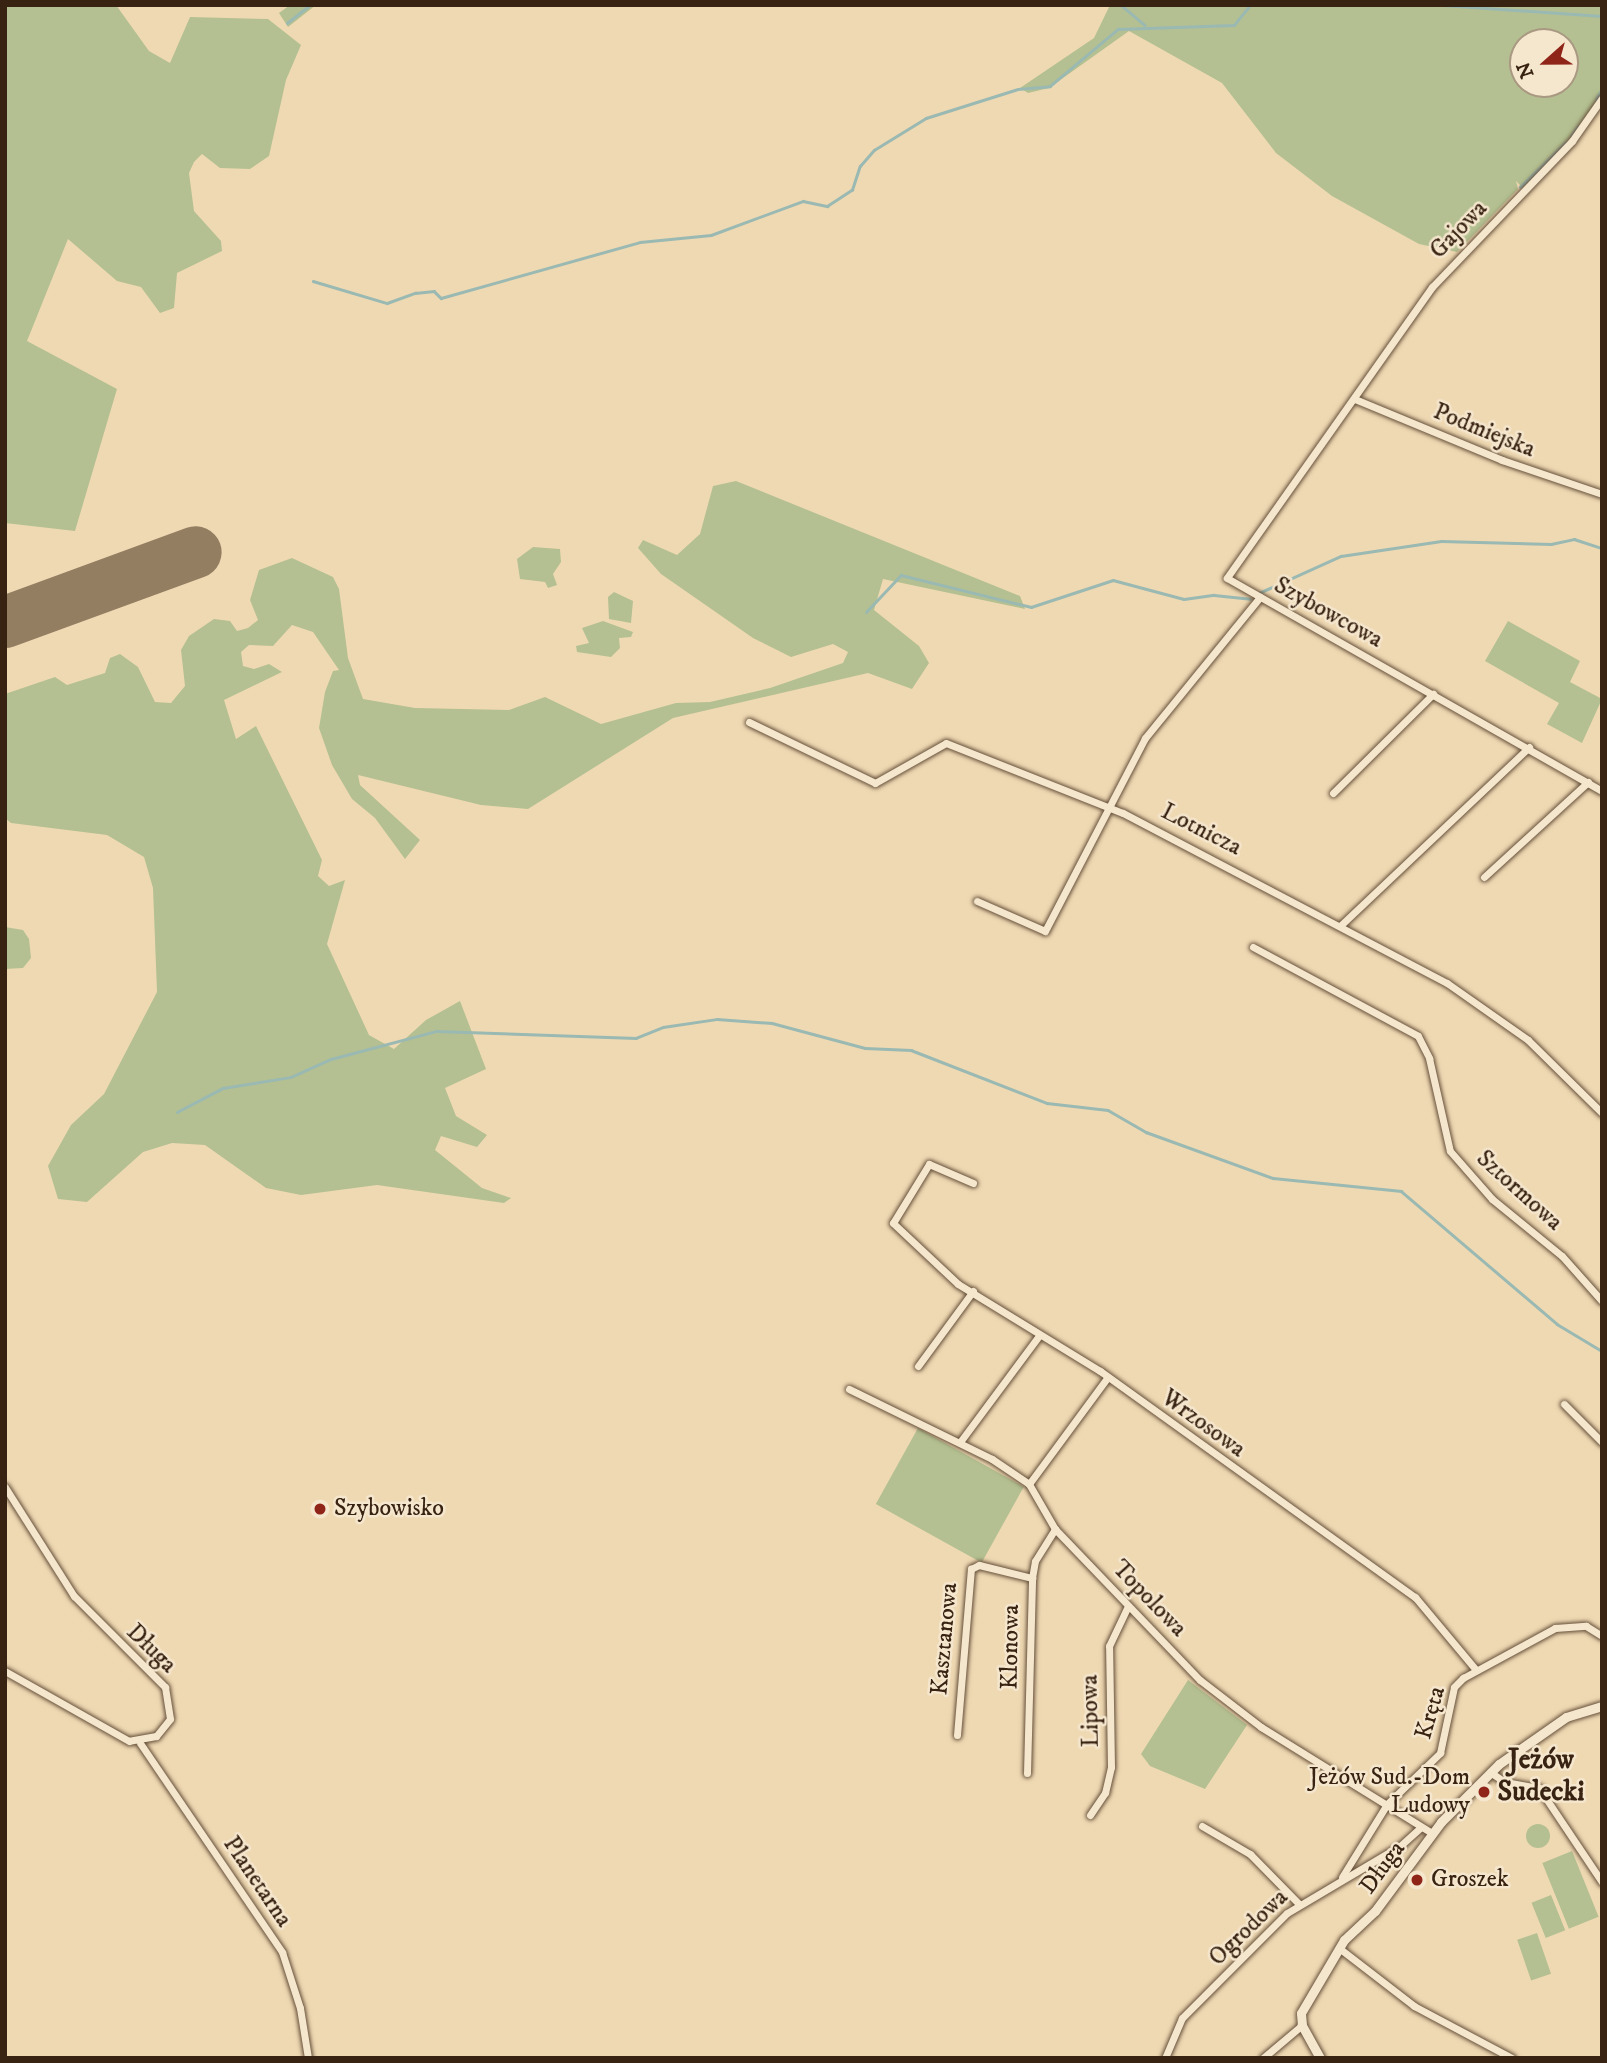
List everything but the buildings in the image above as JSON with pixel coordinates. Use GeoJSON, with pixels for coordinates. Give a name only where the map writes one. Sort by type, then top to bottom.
{"type":"FeatureCollection","features":[{"type":"Feature","properties":{"kind":"street","name":"Gajowa"},"geometry":{"type":"LineString","coordinates":[[1354,398],[1439,278],[1572,141],[1602,98]]}},
{"type":"Feature","properties":{"kind":"street","name":"Podmiejska"},"geometry":{"type":"LineString","coordinates":[[1354,398],[1502,460],[1602,495]]}},
{"type":"Feature","properties":{"kind":"street","name":"Szybowcowa"},"geometry":{"type":"LineString","coordinates":[[1354,398],[1227,578],[1529,747],[1602,791]]}},
{"type":"Feature","properties":{"kind":"street"},"geometry":{"type":"LineString","coordinates":[[977,901],[1045,931],[1112,808],[1145,738],[1260,597]]}},
{"type":"Feature","properties":{"kind":"street"},"geometry":{"type":"LineString","coordinates":[[1334,793],[1433,694]]}},
{"type":"Feature","properties":{"kind":"street","name":"Lotnicza"},"geometry":{"type":"LineString","coordinates":[[749,722],[875,783],[946,743],[1112,808],[1341,925],[1499,1018],[1602,1113]]}},
{"type":"Feature","properties":{"kind":"street"},"geometry":{"type":"LineString","coordinates":[[1341,925],[1529,747]]}},
{"type":"Feature","properties":{"kind":"street"},"geometry":{"type":"LineString","coordinates":[[1484,877],[1588,782]]}},
{"type":"Feature","properties":{"kind":"street","name":"Sztormowa"},"geometry":{"type":"LineString","coordinates":[[1253,947],[1418,1036],[1429,1058],[1450,1151],[1492,1199],[1562,1255],[1602,1301]]}},
{"type":"Feature","properties":{"kind":"street","name":"Wrzosowa"},"geometry":{"type":"LineString","coordinates":[[973,1183],[929,1164],[893,1223],[946,1274],[1038,1337],[1108,1377],[1415,1597],[1476,1670]]}},
{"type":"Feature","properties":{"kind":"street"},"geometry":{"type":"LineString","coordinates":[[918,1366],[973,1291]]}},
{"type":"Feature","properties":{"kind":"street"},"geometry":{"type":"LineString","coordinates":[[960,1442],[1038,1337]]}},
{"type":"Feature","properties":{"kind":"street"},"geometry":{"type":"LineString","coordinates":[[1029,1484],[1108,1377]]}},
{"type":"Feature","properties":{"kind":"street","name":"Topolowa"},"geometry":{"type":"LineString","coordinates":[[849,1389],[960,1442],[1029,1484],[1055,1529],[1200,1680],[1247,1716],[1387,1804],[1420,1828],[1432,1833]]}},
{"type":"Feature","properties":{"kind":"street"},"geometry":{"type":"LineString","coordinates":[[1564,1404],[1602,1442]]}},
{"type":"Feature","properties":{"kind":"street","name":"Długa"},"geometry":{"type":"LineString","coordinates":[[5,1487],[74,1596],[165,1687],[170,1719],[156,1737],[140,1743]]}},
{"type":"Feature","properties":{"kind":"street","name":"Klonowa"},"geometry":{"type":"LineString","coordinates":[[1027,1773],[1032,1578],[1035,1561],[1055,1529]]}},
{"type":"Feature","properties":{"kind":"street","name":"Kasztanowa"},"geometry":{"type":"LineString","coordinates":[[957,1735],[971,1569],[979,1565],[1032,1578]]}},
{"type":"Feature","properties":{"kind":"street","name":"Lipowa"},"geometry":{"type":"LineString","coordinates":[[1090,1815],[1105,1793],[1111,1767],[1109,1646],[1128,1606]]}},
{"type":"Feature","properties":{"kind":"street","name":"Kręta"},"geometry":{"type":"LineString","coordinates":[[1342,1877],[1387,1804],[1440,1753],[1454,1687],[1476,1670],[1555,1628],[1587,1626],[1600,1637]]}},
{"type":"Feature","properties":{"kind":"street"},"geometry":{"type":"LineString","coordinates":[[5,1671],[116,1736],[140,1743]]}},
{"type":"Feature","properties":{"kind":"street","name":"Długa"},"geometry":{"type":"LineString","coordinates":[[1302,2025],[1303,2003],[1339,1948],[1381,1903],[1432,1833],[1490,1772],[1566,1717],[1602,1706]]}},
{"type":"Feature","properties":{"kind":"street","name":"Planetarna"},"geometry":{"type":"LineString","coordinates":[[140,1743],[282,1952],[300,2008],[308,2058]]}},
{"type":"Feature","properties":{"kind":"street"},"geometry":{"type":"LineString","coordinates":[[1490,1772],[1504,1782],[1539,1788],[1602,1882]]}},
{"type":"Feature","properties":{"kind":"street"},"geometry":{"type":"LineString","coordinates":[[1202,1826],[1250,1854],[1299,1903]]}},
{"type":"Feature","properties":{"kind":"street","name":"Ogrodowa"},"geometry":{"type":"LineString","coordinates":[[1165,2058],[1189,2009],[1299,1903],[1400,1846],[1420,1828]]}},
{"type":"Feature","properties":{"kind":"street"},"geometry":{"type":"LineString","coordinates":[[1339,1948],[1414,2006],[1512,2058]]}},
{"type":"Feature","properties":{"kind":"street"},"geometry":{"type":"LineString","coordinates":[[1263,2058],[1302,2025],[1320,2058]]}},
{"type":"Feature","properties":{"kind":"green space"},"geometry":{"type":"Polygon","coordinates":[[[5,5],[116,5],[149,51],[170,63],[190,17],[268,19],[301,45],[286,80],[269,156],[250,169],[220,168],[202,154],[194,162],[189,173],[194,211],[221,241],[222,251],[177,273],[174,308],[160,313],[141,287],[117,281],[68,239],[27,341],[117,389],[75,531],[5,523],[5,5]]]}},
{"type":"Feature","properties":{"kind":"green space"},"geometry":{"type":"Polygon","coordinates":[[[290,5],[316,5],[288,27],[279,13],[290,5]]]}},
{"type":"Feature","properties":{"kind":"green space"},"geometry":{"type":"Polygon","coordinates":[[[1110,5],[1602,5],[1602,94],[1572,137],[1523,188],[1516,181],[1518,189],[1457,252],[1419,244],[1332,196],[1276,153],[1222,83],[1129,31],[1049,88],[1028,93],[1020,88],[1094,38],[1110,5]]]}},
{"type":"Feature","properties":{"kind":"green space"},"geometry":{"type":"Polygon","coordinates":[[[736,481],[1020,596],[1025,609],[883,579],[874,610],[919,646],[929,663],[912,689],[868,673],[673,718],[528,809],[481,805],[358,775],[360,785],[420,840],[405,859],[375,818],[352,799],[332,765],[319,728],[325,692],[333,671],[339,670],[313,632],[292,625],[273,646],[249,645],[241,652],[243,666],[254,669],[269,664],[282,672],[224,700],[236,739],[256,726],[322,860],[318,876],[329,886],[345,880],[327,944],[369,1035],[394,1049],[426,1020],[460,1001],[486,1069],[445,1088],[456,1116],[487,1135],[477,1147],[441,1136],[435,1150],[482,1188],[511,1198],[504,1203],[377,1185],[301,1195],[266,1188],[205,1145],[172,1143],[143,1152],[87,1202],[58,1199],[48,1166],[71,1125],[104,1094],[157,992],[153,888],[144,857],[107,835],[11,823],[5,818],[5,694],[55,677],[67,685],[105,673],[110,658],[120,654],[138,667],[155,702],[171,703],[185,686],[181,650],[189,636],[214,619],[230,621],[237,631],[248,628],[258,620],[250,600],[259,570],[292,558],[333,577],[339,589],[348,658],[363,699],[415,708],[509,710],[545,697],[601,724],[676,703],[710,702],[770,688],[843,663],[848,652],[833,644],[791,657],[753,638],[661,574],[638,548],[643,540],[677,555],[700,534],[713,486],[736,481]]]}},
{"type":"Feature","properties":{"kind":"green space"},"geometry":{"type":"Polygon","coordinates":[[[533,547],[560,549],[561,562],[553,574],[557,585],[548,588],[545,582],[520,579],[517,559],[533,547]]]}},
{"type":"Feature","properties":{"kind":"green space"},"geometry":{"type":"Polygon","coordinates":[[[614,592],[633,601],[631,623],[609,619],[608,597],[614,592]]]}},
{"type":"Feature","properties":{"kind":"green space"},"geometry":{"type":"Polygon","coordinates":[[[603,621],[633,632],[631,637],[619,638],[620,648],[611,657],[577,652],[576,646],[589,643],[582,628],[603,621]]]}},
{"type":"Feature","properties":{"kind":"green space"},"geometry":{"type":"Polygon","coordinates":[[[1508,621],[1580,661],[1570,682],[1602,699],[1582,743],[1547,724],[1559,703],[1485,661],[1508,621]]]}},
{"type":"Feature","properties":{"kind":"green space"},"geometry":{"type":"Polygon","coordinates":[[[5,927],[23,930],[29,939],[31,958],[23,968],[5,969],[5,927]]]}},
{"type":"Feature","properties":{"kind":"green space"},"geometry":{"type":"Polygon","coordinates":[[[918,1428],[1024,1487],[982,1563],[876,1504],[918,1428]]]}},
{"type":"Feature","properties":{"kind":"green space"},"geometry":{"type":"Polygon","coordinates":[[[1188,1680],[1247,1725],[1205,1789],[1150,1766],[1141,1754],[1188,1680]]]}},
{"type":"Feature","properties":{"kind":"green space"},"geometry":{"type":"Polygon","coordinates":[[[1538,1824],[1547,1827],[1550,1836],[1547,1845],[1538,1848],[1529,1845],[1526,1836],[1529,1827],[1538,1824]]]}},
{"type":"Feature","properties":{"kind":"green space"},"geometry":{"type":"Polygon","coordinates":[[[1572,1851],[1599,1917],[1569,1929],[1542,1863],[1572,1851]]]}},
{"type":"Feature","properties":{"kind":"green space"},"geometry":{"type":"Polygon","coordinates":[[[1551,1895],[1565,1930],[1546,1938],[1532,1903],[1551,1895]]]}},
{"type":"Feature","properties":{"kind":"green space"},"geometry":{"type":"Polygon","coordinates":[[[1537,1933],[1551,1974],[1531,1980],[1517,1940],[1537,1933]]]}},
{"type":"Feature","properties":{"kind":"waterway"},"geometry":{"type":"LineString","coordinates":[[287,23],[310,5]]}},
{"type":"Feature","properties":{"kind":"waterway"},"geometry":{"type":"LineString","coordinates":[[1121,5],[1145,25]]}},
{"type":"Feature","properties":{"kind":"waterway"},"geometry":{"type":"LineString","coordinates":[[313,281],[387,303],[415,293],[434,291],[441,298],[640,242],[711,235],[803,201],[827,206],[852,190],[860,166],[874,150],[926,118],[1018,89],[1050,86],[1118,29],[1234,25],[1250,5]]}},
{"type":"Feature","properties":{"kind":"waterway"},"geometry":{"type":"LineString","coordinates":[[1442,5],[1602,16]]}},
{"type":"Feature","properties":{"kind":"waterway"},"geometry":{"type":"LineString","coordinates":[[1596,99],[1602,89]]}},
{"type":"Feature","properties":{"kind":"waterway"},"geometry":{"type":"LineString","coordinates":[[1571,136],[1577,127]]}},
{"type":"Feature","properties":{"kind":"waterway"},"geometry":{"type":"LineString","coordinates":[[1520,187],[1566,142]]}},
{"type":"Feature","properties":{"kind":"waterway"},"geometry":{"type":"LineString","coordinates":[[1259,593],[1341,556],[1441,541],[1551,544],[1574,539],[1602,548]]}},
{"type":"Feature","properties":{"kind":"waterway"},"geometry":{"type":"LineString","coordinates":[[866,612],[901,575],[1031,607],[1113,580],[1184,599],[1214,595],[1250,599]]}},
{"type":"Feature","properties":{"kind":"waterway"},"geometry":{"type":"LineString","coordinates":[[177,1112],[223,1088],[291,1077],[331,1059],[436,1031],[636,1038],[663,1027],[717,1019],[772,1023],[865,1048],[911,1050],[1047,1103],[1108,1110],[1146,1132],[1273,1178],[1401,1191],[1557,1324],[1602,1351]]}},
{"type":"Feature","properties":{"kind":"runway"},"geometry":{"type":"LineString","coordinates":[[5,622],[196,552]]}},
{"type":"Feature","properties":{"kind":"place","name":"Szybowisko"},"geometry":{"type":"Point","coordinates":[320,1509]}},
{"type":"Feature","properties":{"kind":"place","name":"Jeżów Sud.-Dom Ludowy"},"geometry":{"type":"Point","coordinates":[1484,1792]}},
{"type":"Feature","properties":{"kind":"place","name":"Groszek"},"geometry":{"type":"Point","coordinates":[1417,1880]}},
{"type":"Feature","properties":{"kind":"district","name":"Jeżów Sudecki"},"geometry":{"type":"Point","coordinates":[1541,1776]}}]}
